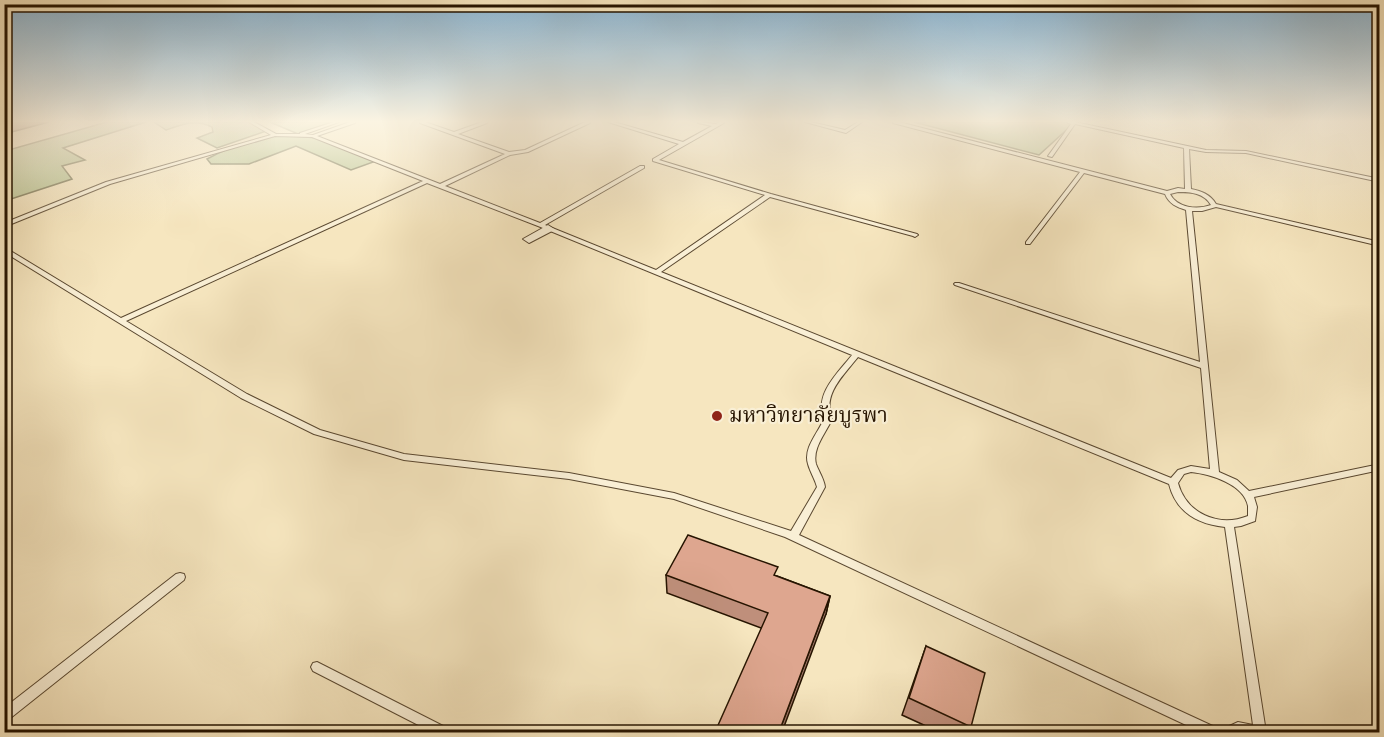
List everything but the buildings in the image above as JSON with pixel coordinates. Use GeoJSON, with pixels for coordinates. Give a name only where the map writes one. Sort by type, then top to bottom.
{"type":"FeatureCollection","features":[{"type":"Feature","properties":{"kind":"street"},"geometry":{"type":"LineString","coordinates":[[530,239],[544,227]]}},
{"type":"Feature","properties":{"kind":"lane"},"geometry":{"type":"LineString","coordinates":[[4,225],[108,183],[201,156]]}},
{"type":"Feature","properties":{"kind":"lane"},"geometry":{"type":"LineString","coordinates":[[365,156],[657,272],[1173,482]]}},
{"type":"Feature","properties":{"kind":"lane"},"geometry":{"type":"LineString","coordinates":[[440,186],[503,156]]}},
{"type":"Feature","properties":{"kind":"lane"},"geometry":{"type":"LineString","coordinates":[[661,156],[655,160],[769,195],[915,235]]}},
{"type":"Feature","properties":{"kind":"lane"},"geometry":{"type":"LineString","coordinates":[[1027,156],[1167,193],[1188,190],[1204,195],[1214,205],[1380,244]]}},
{"type":"Feature","properties":{"kind":"lane"},"geometry":{"type":"LineString","coordinates":[[1186,156],[1188,190]]}},
{"type":"Feature","properties":{"kind":"lane"},"geometry":{"type":"LineString","coordinates":[[1266,156],[1380,181]]}},
{"type":"Feature","properties":{"kind":"lane"},"geometry":{"type":"LineString","coordinates":[[544,227],[642,167]]}},
{"type":"Feature","properties":{"kind":"lane"},"geometry":{"type":"LineString","coordinates":[[1028,243],[1083,171]]}},
{"type":"Feature","properties":{"kind":"lane"},"geometry":{"type":"LineString","coordinates":[[122,320],[427,181]]}},
{"type":"Feature","properties":{"kind":"lane"},"geometry":{"type":"LineString","coordinates":[[1167,193],[1169,199],[1174,203],[1189,208],[1205,210],[1214,205]]}},
{"type":"Feature","properties":{"kind":"lane"},"geometry":{"type":"LineString","coordinates":[[657,272],[769,195]]}},
{"type":"Feature","properties":{"kind":"lane"},"geometry":{"type":"LineString","coordinates":[[1189,208],[1215,473]]}},
{"type":"Feature","properties":{"kind":"lane"},"geometry":{"type":"LineString","coordinates":[[4,249],[244,396],[317,432],[404,457],[569,476],[674,496],[793,537],[1213,732]]}},
{"type":"Feature","properties":{"kind":"lane"},"geometry":{"type":"LineString","coordinates":[[957,284],[1204,366]]}},
{"type":"Feature","properties":{"kind":"lane"},"geometry":{"type":"LineString","coordinates":[[793,537],[821,487],[820,479],[810,460],[813,446],[828,418],[822,408],[824,398],[857,354]]}},
{"type":"Feature","properties":{"kind":"lane"},"geometry":{"type":"LineString","coordinates":[[1247,495],[1380,467]]}},
{"type":"Feature","properties":{"kind":"lane"},"geometry":{"type":"LineString","coordinates":[[1191,470],[1215,473],[1230,480],[1247,495],[1254,510],[1252,518],[1241,524],[1229,525],[1204,519],[1179,501],[1173,482],[1181,472],[1191,470]]}},
{"type":"Feature","properties":{"kind":"lane"},"geometry":{"type":"LineString","coordinates":[[1229,525],[1260,732],[1238,728],[1230,732]]}},
{"type":"Feature","properties":{"kind":"lane"},"geometry":{"type":"LineString","coordinates":[[4,716],[180,578]]}},
{"type":"Feature","properties":{"kind":"lane"},"geometry":{"type":"LineString","coordinates":[[317,667],[443,732]]}},
{"type":"Feature","properties":{"kind":"green space"},"geometry":{"type":"Polygon","coordinates":[[[5,156],[78,156],[85,160],[62,166],[72,179],[5,201],[5,156]]]}},
{"type":"Feature","properties":{"kind":"green space"},"geometry":{"type":"Polygon","coordinates":[[[212,156],[269,156],[249,164],[211,164],[207,159],[212,156]]]}},
{"type":"Feature","properties":{"kind":"green space"},"geometry":{"type":"Polygon","coordinates":[[[320,156],[364,156],[376,161],[351,170],[320,156]]]}},
{"type":"Feature","properties":{"kind":"place","name":"มหาวิทยาลัยบูรพา"},"geometry":{"type":"Point","coordinates":[717,416]}}]}
